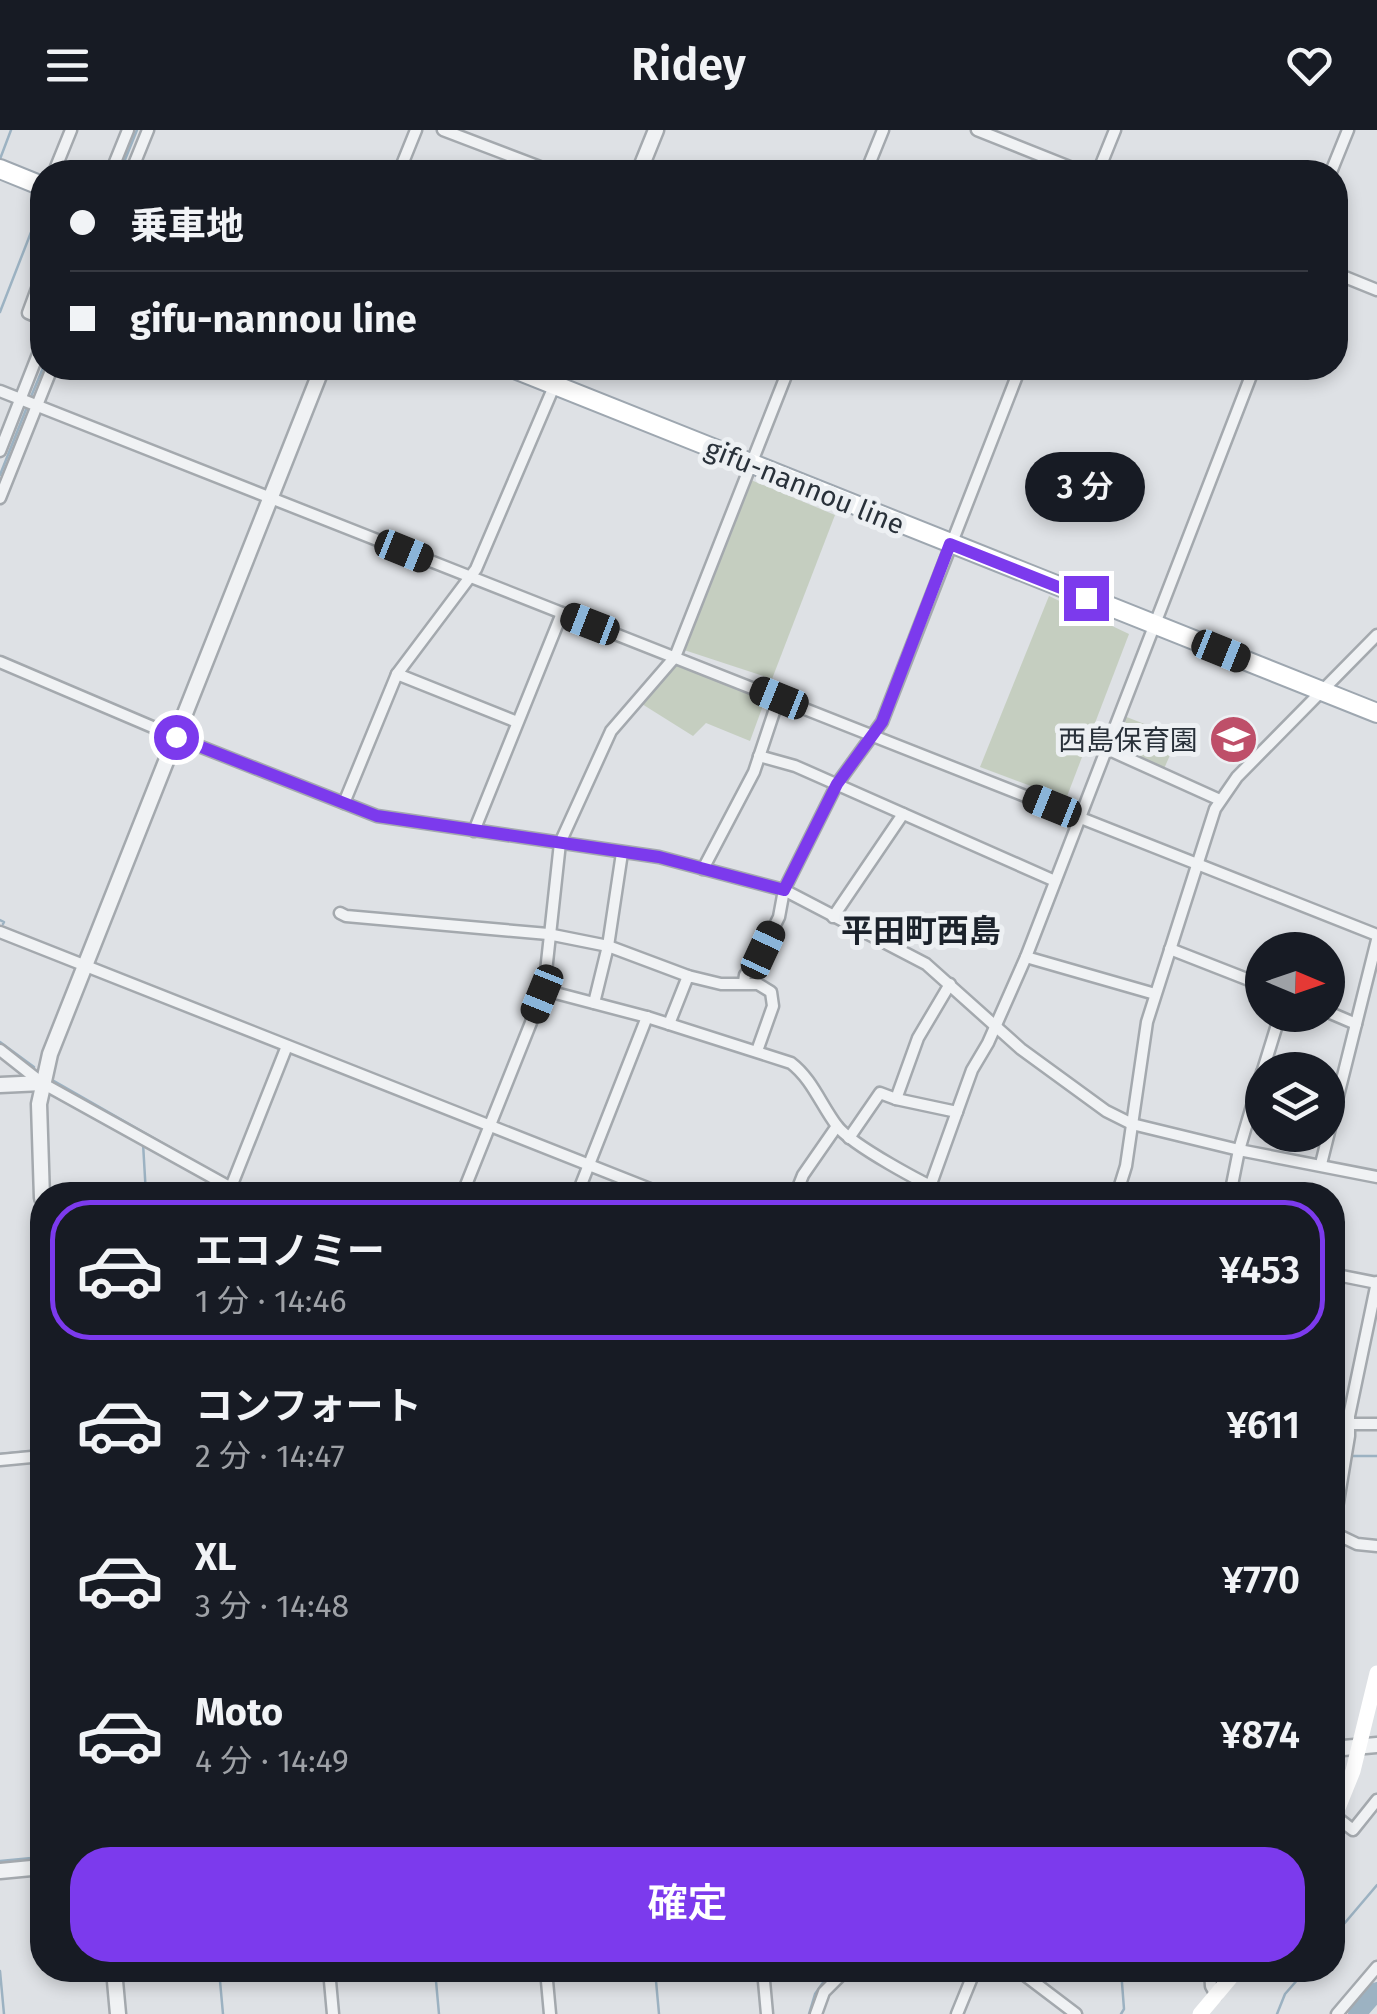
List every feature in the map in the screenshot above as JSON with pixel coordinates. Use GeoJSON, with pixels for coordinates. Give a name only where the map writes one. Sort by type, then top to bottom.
{"type":"FeatureCollection","features":[{"type":"Feature","properties":{"kind":"main road"},"geometry":{"type":"LineString","coordinates":[[0,169],[30,181]]}},
{"type":"Feature","properties":{"kind":"main road","name":"gifu-nannou line"},"geometry":{"type":"LineString","coordinates":[[567,380],[750,465],[1377,714]]}},
{"type":"Feature","properties":{"kind":"main road"},"geometry":{"type":"LineString","coordinates":[[1345,1786],[1377,1673]]}},
{"type":"Feature","properties":{"kind":"main road"},"geometry":{"type":"LineString","coordinates":[[1200,2014],[1227,1982]]}},
{"type":"Feature","properties":{"kind":"street"},"geometry":{"type":"LineString","coordinates":[[59,160],[71,130]]}},
{"type":"Feature","properties":{"kind":"street"},"geometry":{"type":"LineString","coordinates":[[116,160],[128,130]]}},
{"type":"Feature","properties":{"kind":"street"},"geometry":{"type":"LineString","coordinates":[[136,160],[148,130]]}},
{"type":"Feature","properties":{"kind":"street"},"geometry":{"type":"LineString","coordinates":[[404,160],[416,130]]}},
{"type":"Feature","properties":{"kind":"street"},"geometry":{"type":"LineString","coordinates":[[443,130],[522,160]]}},
{"type":"Feature","properties":{"kind":"street"},"geometry":{"type":"LineString","coordinates":[[644,160],[656,130]]}},
{"type":"Feature","properties":{"kind":"street"},"geometry":{"type":"LineString","coordinates":[[871,160],[883,130]]}},
{"type":"Feature","properties":{"kind":"street"},"geometry":{"type":"LineString","coordinates":[[977,130],[1052,160]]}},
{"type":"Feature","properties":{"kind":"street"},"geometry":{"type":"LineString","coordinates":[[1103,160],[1115,130]]}},
{"type":"Feature","properties":{"kind":"street"},"geometry":{"type":"LineString","coordinates":[[1337,160],[1348,130]]}},
{"type":"Feature","properties":{"kind":"street"},"geometry":{"type":"LineString","coordinates":[[1348,279],[1377,290]]}},
{"type":"Feature","properties":{"kind":"street"},"geometry":{"type":"LineString","coordinates":[[0,498],[33,380]]}},
{"type":"Feature","properties":{"kind":"street"},"geometry":{"type":"LineString","coordinates":[[0,451],[44,380]]}},
{"type":"Feature","properties":{"kind":"street"},"geometry":{"type":"LineString","coordinates":[[41,1182],[38,1139],[42,1083],[317,380]]}},
{"type":"Feature","properties":{"kind":"street"},"geometry":{"type":"LineString","coordinates":[[344,802],[397,674],[471,578],[556,380]]}},
{"type":"Feature","properties":{"kind":"street"},"geometry":{"type":"LineString","coordinates":[[467,1182],[544,990],[560,843],[611,731],[675,656],[784,380]]}},
{"type":"Feature","properties":{"kind":"street"},"geometry":{"type":"LineString","coordinates":[[744,982],[837,784],[874,736],[1015,380]]}},
{"type":"Feature","properties":{"kind":"street"},"geometry":{"type":"LineString","coordinates":[[931,1182],[972,1070],[1026,957],[1249,380]]}},
{"type":"Feature","properties":{"kind":"street"},"geometry":{"type":"LineString","coordinates":[[0,391],[1377,938],[1321,1164]]}},
{"type":"Feature","properties":{"kind":"street"},"geometry":{"type":"LineString","coordinates":[[474,831],[562,613]]}},
{"type":"Feature","properties":{"kind":"street"},"geometry":{"type":"LineString","coordinates":[[1121,1182],[1144,1037],[1155,994],[1220,800],[1237,777],[1377,635]]}},
{"type":"Feature","properties":{"kind":"street"},"geometry":{"type":"LineString","coordinates":[[0,662],[176,737],[396,821],[659,857],[784,890],[926,964],[994,1029],[1062,1080],[1132,1124],[1377,1177]]}},
{"type":"Feature","properties":{"kind":"street"},"geometry":{"type":"LineString","coordinates":[[397,674],[518,722]]}},
{"type":"Feature","properties":{"kind":"street"},"geometry":{"type":"LineString","coordinates":[[703,869],[754,772],[779,698]]}},
{"type":"Feature","properties":{"kind":"street"},"geometry":{"type":"LineString","coordinates":[[1107,749],[1220,800]]}},
{"type":"Feature","properties":{"kind":"street"},"geometry":{"type":"LineString","coordinates":[[759,756],[837,784],[1056,881]]}},
{"type":"Feature","properties":{"kind":"street"},"geometry":{"type":"LineString","coordinates":[[833,917],[903,814]]}},
{"type":"Feature","properties":{"kind":"street"},"geometry":{"type":"LineString","coordinates":[[594,1003],[608,946],[622,852]]}},
{"type":"Feature","properties":{"kind":"street"},"geometry":{"type":"LineString","coordinates":[[340,913],[548,934],[608,946],[688,976],[722,984],[758,984],[772,992],[773,1006],[757,1051]]}},
{"type":"Feature","properties":{"kind":"street"},"geometry":{"type":"LineString","coordinates":[[0,932],[630,1182]]}},
{"type":"Feature","properties":{"kind":"street"},"geometry":{"type":"LineString","coordinates":[[1170,949],[1245,979]]}},
{"type":"Feature","properties":{"kind":"street"},"geometry":{"type":"LineString","coordinates":[[1026,957],[1155,994]]}},
{"type":"Feature","properties":{"kind":"street"},"geometry":{"type":"LineString","coordinates":[[669,1024],[688,976]]}},
{"type":"Feature","properties":{"kind":"street"},"geometry":{"type":"LineString","coordinates":[[896,1099],[918,1038],[950,984]]}},
{"type":"Feature","properties":{"kind":"street"},"geometry":{"type":"LineString","coordinates":[[544,990],[648,1017],[791,1063],[849,1138],[915,1182]]}},
{"type":"Feature","properties":{"kind":"street"},"geometry":{"type":"LineString","coordinates":[[583,1182],[648,1017]]}},
{"type":"Feature","properties":{"kind":"street"},"geometry":{"type":"LineString","coordinates":[[1345,1019],[1356,1024]]}},
{"type":"Feature","properties":{"kind":"street"},"geometry":{"type":"LineString","coordinates":[[233,1182],[288,1046]]}},
{"type":"Feature","properties":{"kind":"street"},"geometry":{"type":"LineString","coordinates":[[0,1050],[42,1083],[220,1182]]}},
{"type":"Feature","properties":{"kind":"street"},"geometry":{"type":"LineString","coordinates":[[0,1085],[42,1083]]}},
{"type":"Feature","properties":{"kind":"street"},"geometry":{"type":"LineString","coordinates":[[849,1138],[880,1093],[957,1112]]}},
{"type":"Feature","properties":{"kind":"street"},"geometry":{"type":"LineString","coordinates":[[801,1182],[837,1126]]}},
{"type":"Feature","properties":{"kind":"street"},"geometry":{"type":"LineString","coordinates":[[1233,1182],[1245,1130]]}},
{"type":"Feature","properties":{"kind":"street"},"geometry":{"type":"LineString","coordinates":[[1345,1277],[1377,1283],[1345,1451]]}},
{"type":"Feature","properties":{"kind":"street"},"geometry":{"type":"LineString","coordinates":[[1345,1424],[1377,1424]]}},
{"type":"Feature","properties":{"kind":"street"},"geometry":{"type":"LineString","coordinates":[[0,1460],[30,1457]]}},
{"type":"Feature","properties":{"kind":"street"},"geometry":{"type":"LineString","coordinates":[[1345,1538],[1377,1546]]}},
{"type":"Feature","properties":{"kind":"street"},"geometry":{"type":"LineString","coordinates":[[1345,1748],[1377,1745]]}},
{"type":"Feature","properties":{"kind":"street"},"geometry":{"type":"LineString","coordinates":[[1345,1825],[1353,1830],[1377,1800]]}},
{"type":"Feature","properties":{"kind":"street"},"geometry":{"type":"LineString","coordinates":[[0,1871],[30,1868]]}},
{"type":"Feature","properties":{"kind":"street"},"geometry":{"type":"LineString","coordinates":[[1337,2014],[1377,1967]]}},
{"type":"Feature","properties":{"kind":"street"},"geometry":{"type":"LineString","coordinates":[[115,1982],[118,2014]]}},
{"type":"Feature","properties":{"kind":"street"},"geometry":{"type":"LineString","coordinates":[[329,1982],[332,2014]]}},
{"type":"Feature","properties":{"kind":"street"},"geometry":{"type":"LineString","coordinates":[[547,1982],[550,2014]]}},
{"type":"Feature","properties":{"kind":"street"},"geometry":{"type":"LineString","coordinates":[[764,1982],[767,2014]]}},
{"type":"Feature","properties":{"kind":"street"},"geometry":{"type":"LineString","coordinates":[[816,2014],[824,1992],[834,1982]]}},
{"type":"Feature","properties":{"kind":"street"},"geometry":{"type":"LineString","coordinates":[[957,2014],[969,1982]]}},
{"type":"Feature","properties":{"kind":"street"},"geometry":{"type":"LineString","coordinates":[[1034,1982],[1076,2014]]}},
{"type":"Feature","properties":{"kind":"street"},"geometry":{"type":"LineString","coordinates":[[1211,1982],[1216,1996]]}},
{"type":"Feature","properties":{"kind":"green space"},"geometry":{"type":"Polygon","coordinates":[[[751,480],[835,515],[772,679],[681,649],[751,480]]]}},
{"type":"Feature","properties":{"kind":"green space"},"geometry":{"type":"Polygon","coordinates":[[[1049,596],[1129,634],[1066,799],[980,767],[1049,596]]]}},
{"type":"Feature","properties":{"kind":"green space"},"geometry":{"type":"Polygon","coordinates":[[[673,662],[765,700],[750,741],[706,723],[693,736],[642,704],[673,662]]]}},
{"type":"Feature","properties":{"kind":"green space"},"geometry":{"type":"Polygon","coordinates":[[[1124,716],[1178,737],[1163,771],[1111,748],[1124,716]]]}},
{"type":"Feature","properties":{"kind":"waterway"},"geometry":{"type":"LineString","coordinates":[[0,159],[11,130]]}},
{"type":"Feature","properties":{"kind":"waterway"},"geometry":{"type":"LineString","coordinates":[[125,160],[137,130]]}},
{"type":"Feature","properties":{"kind":"waterway"},"geometry":{"type":"LineString","coordinates":[[0,312],[30,235]]}},
{"type":"Feature","properties":{"kind":"waterway"},"geometry":{"type":"LineString","coordinates":[[30,399],[38,380]]}},
{"type":"Feature","properties":{"kind":"waterway"},"geometry":{"type":"LineString","coordinates":[[0,475],[27,407]]}},
{"type":"Feature","properties":{"kind":"waterway"},"geometry":{"type":"LineString","coordinates":[[0,920],[3,924]]}},
{"type":"Feature","properties":{"kind":"waterway"},"geometry":{"type":"LineString","coordinates":[[0,1042],[34,1067]]}},
{"type":"Feature","properties":{"kind":"waterway"},"geometry":{"type":"LineString","coordinates":[[54,1081],[227,1180]]}},
{"type":"Feature","properties":{"kind":"waterway"},"geometry":{"type":"LineString","coordinates":[[143,1143],[145,1182]]}},
{"type":"Feature","properties":{"kind":"waterway"},"geometry":{"type":"LineString","coordinates":[[0,1454],[30,1451]]}},
{"type":"Feature","properties":{"kind":"waterway"},"geometry":{"type":"LineString","coordinates":[[1350,1456],[1377,1456]]}},
{"type":"Feature","properties":{"kind":"waterway"},"geometry":{"type":"LineString","coordinates":[[0,1861],[30,1858]]}},
{"type":"Feature","properties":{"kind":"waterway"},"geometry":{"type":"LineString","coordinates":[[1345,1923],[1377,1885]]}},
{"type":"Feature","properties":{"kind":"waterway"},"geometry":{"type":"LineString","coordinates":[[0,1971],[4,2014]]}},
{"type":"Feature","properties":{"kind":"waterway"},"geometry":{"type":"LineString","coordinates":[[220,1982],[223,2014]]}},
{"type":"Feature","properties":{"kind":"waterway"},"geometry":{"type":"LineString","coordinates":[[436,1982],[439,2014]]}},
{"type":"Feature","properties":{"kind":"waterway"},"geometry":{"type":"LineString","coordinates":[[656,1982],[659,2014]]}},
{"type":"Feature","properties":{"kind":"waterway"},"geometry":{"type":"LineString","coordinates":[[809,2014],[823,1982]]}},
{"type":"Feature","properties":{"kind":"waterway"},"geometry":{"type":"LineString","coordinates":[[1121,2014],[1122,1982]]}},
{"type":"Feature","properties":{"kind":"waterway"},"geometry":{"type":"LineString","coordinates":[[1277,2014],[1285,1994],[1296,1982]]}},
{"type":"Feature","properties":{"kind":"waterway"},"geometry":{"type":"LineString","coordinates":[[1357,2014],[1377,1991]]}},
{"type":"Feature","properties":{"kind":"place","name":"西島保育園"},"geometry":{"type":"Point","coordinates":[1233,740]}},
{"type":"Feature","properties":{"kind":"district","name":"平田町西島"},"geometry":{"type":"Point","coordinates":[921,931]}},
{"type":"Feature","properties":{"kind":"route"},"geometry":{"type":"LineString","coordinates":[[176,737],[396,821],[659,857],[784,890],[837,784],[882,722],[950,544],[1086,598]]}}]}
